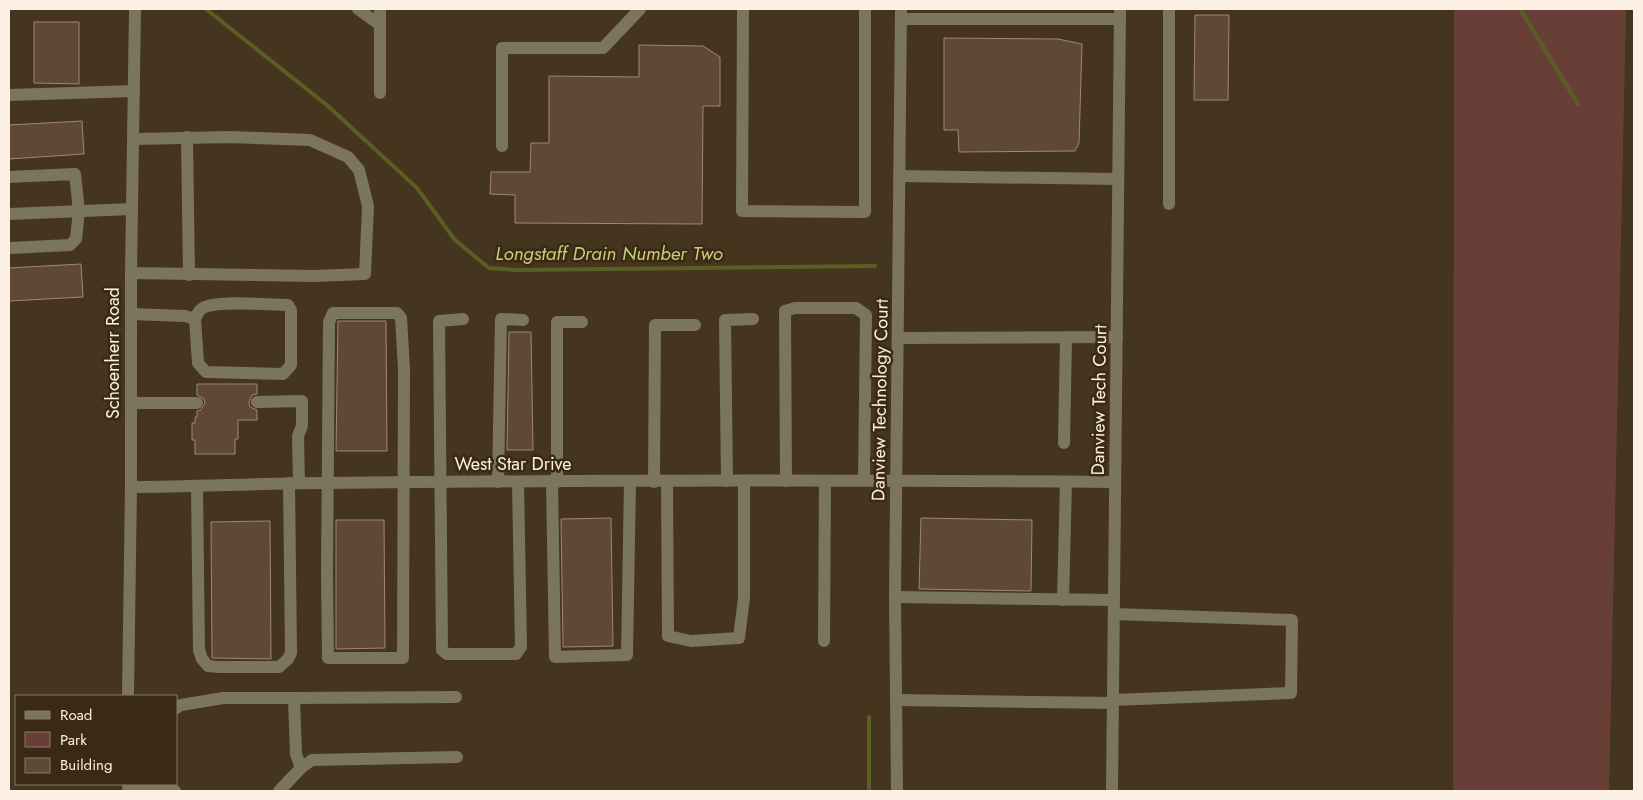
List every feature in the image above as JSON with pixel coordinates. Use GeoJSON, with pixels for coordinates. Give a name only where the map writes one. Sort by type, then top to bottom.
{"type":"FeatureCollection","features":[{"type":"Feature","properties":{"kind":"street","name":"Schoenherr Road"},"geometry":{"type":"LineString","coordinates":[[128,695],[135,9]]}},
{"type":"Feature","properties":{"kind":"street"},"geometry":{"type":"LineString","coordinates":[[358,9],[380,25]]}},
{"type":"Feature","properties":{"kind":"street"},"geometry":{"type":"LineString","coordinates":[[380,9],[380,93]]}},
{"type":"Feature","properties":{"kind":"street"},"geometry":{"type":"LineString","coordinates":[[502,146],[502,48],[603,48],[640,9]]}},
{"type":"Feature","properties":{"kind":"street"},"geometry":{"type":"LineString","coordinates":[[743,9],[742,211],[865,212],[865,9]]}},
{"type":"Feature","properties":{"kind":"street"},"geometry":{"type":"LineString","coordinates":[[1169,9],[1169,204]]}},
{"type":"Feature","properties":{"kind":"street"},"geometry":{"type":"LineString","coordinates":[[901,14],[1120,14]]}},
{"type":"Feature","properties":{"kind":"street","name":"Danview Technology Court"},"geometry":{"type":"LineString","coordinates":[[897,791],[895,597],[901,14]]}},
{"type":"Feature","properties":{"kind":"street","name":"Danview Tech Court"},"geometry":{"type":"LineString","coordinates":[[1112,791],[1120,14]]}},
{"type":"Feature","properties":{"kind":"street"},"geometry":{"type":"LineString","coordinates":[[9,95],[134,91]]}},
{"type":"Feature","properties":{"kind":"street"},"geometry":{"type":"LineString","coordinates":[[187,137],[189,275]]}},
{"type":"Feature","properties":{"kind":"street"},"geometry":{"type":"LineString","coordinates":[[131,273],[314,276],[365,274],[368,206],[359,170],[348,157],[310,140],[231,137],[134,139]]}},
{"type":"Feature","properties":{"kind":"street"},"geometry":{"type":"LineString","coordinates":[[9,178],[75,174],[79,211],[76,239],[70,245],[9,248]]}},
{"type":"Feature","properties":{"kind":"street"},"geometry":{"type":"LineString","coordinates":[[899,176],[1118,179]]}},
{"type":"Feature","properties":{"kind":"street"},"geometry":{"type":"LineString","coordinates":[[9,214],[132,209]]}},
{"type":"Feature","properties":{"kind":"street"},"geometry":{"type":"LineString","coordinates":[[216,304],[288,305],[291,310],[291,365],[283,374],[206,372],[198,363],[195,319],[199,310],[216,304]]}},
{"type":"Feature","properties":{"kind":"street"},"geometry":{"type":"LineString","coordinates":[[786,481],[784,311],[795,308],[856,308],[866,315],[864,481]]}},
{"type":"Feature","properties":{"kind":"street"},"geometry":{"type":"LineString","coordinates":[[333,313],[398,313],[402,318],[404,369],[402,482],[404,519],[403,658],[328,658],[327,482],[328,322],[333,313]]}},
{"type":"Feature","properties":{"kind":"street"},"geometry":{"type":"LineString","coordinates":[[131,314],[185,316],[195,319]]}},
{"type":"Feature","properties":{"kind":"street"},"geometry":{"type":"LineString","coordinates":[[464,319],[439,321],[442,482],[442,650],[447,654],[516,654],[521,647],[518,482]]}},
{"type":"Feature","properties":{"kind":"street"},"geometry":{"type":"LineString","coordinates":[[726,481],[726,320],[753,319]]}},
{"type":"Feature","properties":{"kind":"street"},"geometry":{"type":"LineString","coordinates":[[498,482],[500,320],[523,320]]}},
{"type":"Feature","properties":{"kind":"street"},"geometry":{"type":"LineString","coordinates":[[582,322],[557,322],[554,482],[555,657],[627,655],[630,482]]}},
{"type":"Feature","properties":{"kind":"street"},"geometry":{"type":"LineString","coordinates":[[654,482],[655,325],[695,325]]}},
{"type":"Feature","properties":{"kind":"street"},"geometry":{"type":"LineString","coordinates":[[1064,443],[1066,337]]}},
{"type":"Feature","properties":{"kind":"street"},"geometry":{"type":"LineString","coordinates":[[898,338],[1117,337]]}},
{"type":"Feature","properties":{"kind":"street"},"geometry":{"type":"LineString","coordinates":[[197,487],[200,650],[202,659],[208,666],[279,667],[288,659],[291,653],[294,483],[298,436],[302,426],[302,401],[257,402]]}},
{"type":"Feature","properties":{"kind":"street"},"geometry":{"type":"LineString","coordinates":[[131,403],[197,403]]}},
{"type":"Feature","properties":{"kind":"street"},"geometry":{"type":"LineString","coordinates":[[667,482],[668,636],[691,641],[738,638],[744,598],[744,481]]}},
{"type":"Feature","properties":{"kind":"street"},"geometry":{"type":"LineString","coordinates":[[824,641],[825,481]]}},
{"type":"Feature","properties":{"kind":"street","name":"West Star Drive"},"geometry":{"type":"LineString","coordinates":[[131,487],[197,487],[327,482],[1115,482]]}},
{"type":"Feature","properties":{"kind":"street"},"geometry":{"type":"LineString","coordinates":[[1063,600],[1066,482]]}},
{"type":"Feature","properties":{"kind":"street"},"geometry":{"type":"LineString","coordinates":[[895,597],[1114,600]]}},
{"type":"Feature","properties":{"kind":"street"},"geometry":{"type":"LineString","coordinates":[[896,700],[1113,701],[1291,693],[1292,620],[1114,614]]}},
{"type":"Feature","properties":{"kind":"street"},"geometry":{"type":"LineString","coordinates":[[178,707],[223,698],[456,697]]}},
{"type":"Feature","properties":{"kind":"street"},"geometry":{"type":"LineString","coordinates":[[294,698],[296,754],[300,768]]}},
{"type":"Feature","properties":{"kind":"street"},"geometry":{"type":"LineString","coordinates":[[279,791],[300,768],[312,760],[457,757]]}},
{"type":"Feature","properties":{"kind":"street"},"geometry":{"type":"LineString","coordinates":[[128,787],[158,788],[175,791]]}},
{"type":"Feature","properties":{"kind":"green space"},"geometry":{"type":"Polygon","coordinates":[[[1454,9],[1626,9],[1609,791],[1453,791],[1454,9]]]}},
{"type":"Feature","properties":{"kind":"building"},"geometry":{"type":"Polygon","coordinates":[[[1195,15],[1229,15],[1228,100],[1194,100],[1195,15]]]}},
{"type":"Feature","properties":{"kind":"building"},"geometry":{"type":"Polygon","coordinates":[[[34,22],[79,22],[79,84],[34,83],[34,22]]]}},
{"type":"Feature","properties":{"kind":"building"},"geometry":{"type":"Polygon","coordinates":[[[944,38],[1058,39],[1082,44],[1079,143],[1075,151],[959,152],[958,130],[944,130],[944,38]]]}},
{"type":"Feature","properties":{"kind":"building"},"geometry":{"type":"Polygon","coordinates":[[[639,45],[703,46],[720,57],[720,106],[703,106],[702,224],[515,223],[515,195],[490,194],[491,172],[530,172],[531,143],[549,143],[549,76],[639,77],[639,45]]]}},
{"type":"Feature","properties":{"kind":"building"},"geometry":{"type":"Polygon","coordinates":[[[82,121],[84,154],[9,159],[9,125],[82,121]]]}},
{"type":"Feature","properties":{"kind":"building"},"geometry":{"type":"Polygon","coordinates":[[[81,264],[83,297],[9,301],[9,268],[81,264]]]}},
{"type":"Feature","properties":{"kind":"building"},"geometry":{"type":"Polygon","coordinates":[[[338,321],[386,321],[387,451],[336,451],[338,321]]]}},
{"type":"Feature","properties":{"kind":"building"},"geometry":{"type":"Polygon","coordinates":[[[509,332],[531,332],[533,450],[507,450],[509,332]]]}},
{"type":"Feature","properties":{"kind":"building"},"geometry":{"type":"Polygon","coordinates":[[[197,384],[257,384],[257,394],[252,395],[249,402],[250,407],[257,410],[257,420],[238,420],[238,439],[235,439],[235,454],[195,454],[195,440],[192,440],[192,423],[195,423],[197,411],[201,410],[205,403],[204,399],[197,395],[197,384]]]}},
{"type":"Feature","properties":{"kind":"building"},"geometry":{"type":"Polygon","coordinates":[[[611,518],[613,646],[563,647],[561,519],[611,518]]]}},
{"type":"Feature","properties":{"kind":"building"},"geometry":{"type":"Polygon","coordinates":[[[921,518],[1032,520],[1031,591],[919,589],[921,518]]]}},
{"type":"Feature","properties":{"kind":"building"},"geometry":{"type":"Polygon","coordinates":[[[336,520],[384,520],[385,648],[336,649],[336,520]]]}},
{"type":"Feature","properties":{"kind":"building"},"geometry":{"type":"Polygon","coordinates":[[[270,521],[271,659],[212,658],[211,522],[270,521]]]}},
{"type":"Feature","properties":{"kind":"waterway","name":"Longstaff Drain Number Two"},"geometry":{"type":"LineString","coordinates":[[206,9],[328,106],[417,188],[455,240],[489,268],[515,270],[875,266]]}},
{"type":"Feature","properties":{"kind":"waterway"},"geometry":{"type":"LineString","coordinates":[[1520,9],[1578,104]]}},
{"type":"Feature","properties":{"kind":"waterway","name":"Longstaff Drain Number Two"},"geometry":{"type":"LineString","coordinates":[[869,717],[869,791]]}}]}
